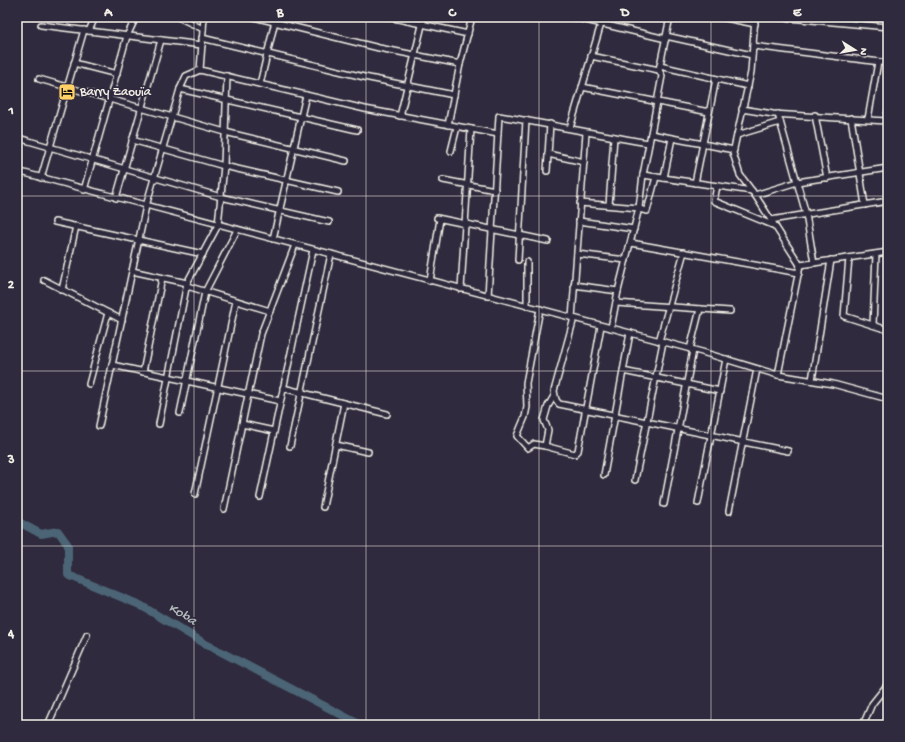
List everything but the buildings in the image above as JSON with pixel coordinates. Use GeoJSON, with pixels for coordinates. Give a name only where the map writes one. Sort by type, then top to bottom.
{"type":"FeatureCollection","features":[{"type":"Feature","properties":{"kind":"street"},"geometry":{"type":"LineString","coordinates":[[41,178],[74,63],[87,31],[95,17]]}},
{"type":"Feature","properties":{"kind":"street"},"geometry":{"type":"LineString","coordinates":[[84,190],[127,36],[136,17]]}},
{"type":"Feature","properties":{"kind":"street"},"geometry":{"type":"LineString","coordinates":[[178,17],[203,29]]}},
{"type":"Feature","properties":{"kind":"street"},"geometry":{"type":"LineString","coordinates":[[200,70],[204,17]]}},
{"type":"Feature","properties":{"kind":"street"},"geometry":{"type":"LineString","coordinates":[[254,17],[275,19],[415,55],[460,64]]}},
{"type":"Feature","properties":{"kind":"street"},"geometry":{"type":"LineString","coordinates":[[389,17],[468,34]]}},
{"type":"Feature","properties":{"kind":"street"},"geometry":{"type":"LineString","coordinates":[[400,116],[424,17]]}},
{"type":"Feature","properties":{"kind":"street"},"geometry":{"type":"LineString","coordinates":[[448,125],[460,64],[472,17]]}},
{"type":"Feature","properties":{"kind":"street"},"geometry":{"type":"LineString","coordinates":[[573,17],[752,55]]}},
{"type":"Feature","properties":{"kind":"street"},"geometry":{"type":"LineString","coordinates":[[611,328],[618,291],[639,208],[643,175],[662,76],[660,68],[670,17]]}},
{"type":"Feature","properties":{"kind":"street"},"geometry":{"type":"LineString","coordinates":[[721,17],[755,24]]}},
{"type":"Feature","properties":{"kind":"street"},"geometry":{"type":"LineString","coordinates":[[755,17],[748,86],[734,150],[735,164],[740,175],[754,193],[800,265],[778,375]]}},
{"type":"Feature","properties":{"kind":"street"},"geometry":{"type":"LineString","coordinates":[[778,17],[828,19],[888,27]]}},
{"type":"Feature","properties":{"kind":"street"},"geometry":{"type":"LineString","coordinates":[[260,84],[275,19]]}},
{"type":"Feature","properties":{"kind":"street"},"geometry":{"type":"LineString","coordinates":[[570,128],[591,56],[597,21]]}},
{"type":"Feature","properties":{"kind":"street"},"geometry":{"type":"LineString","coordinates":[[41,25],[202,45]]}},
{"type":"Feature","properties":{"kind":"street"},"geometry":{"type":"LineString","coordinates":[[202,38],[454,95]]}},
{"type":"Feature","properties":{"kind":"street"},"geometry":{"type":"LineString","coordinates":[[116,198],[161,40]]}},
{"type":"Feature","properties":{"kind":"street"},"geometry":{"type":"LineString","coordinates":[[753,46],[888,64]]}},
{"type":"Feature","properties":{"kind":"street"},"geometry":{"type":"LineString","coordinates":[[591,56],[716,78],[748,86]]}},
{"type":"Feature","properties":{"kind":"street"},"geometry":{"type":"LineString","coordinates":[[868,119],[878,62]]}},
{"type":"Feature","properties":{"kind":"street"},"geometry":{"type":"LineString","coordinates":[[74,63],[116,74]]}},
{"type":"Feature","properties":{"kind":"street"},"geometry":{"type":"LineString","coordinates":[[99,426],[146,206],[180,89],[186,76],[200,70],[400,116],[498,134]]}},
{"type":"Feature","properties":{"kind":"street"},"geometry":{"type":"LineString","coordinates":[[159,424],[187,285],[218,225],[224,166],[227,76]]}},
{"type":"Feature","properties":{"kind":"street"},"geometry":{"type":"LineString","coordinates":[[695,183],[716,78]]}},
{"type":"Feature","properties":{"kind":"street"},"geometry":{"type":"LineString","coordinates":[[39,79],[225,132],[346,161]]}},
{"type":"Feature","properties":{"kind":"street"},"geometry":{"type":"LineString","coordinates":[[582,87],[709,112]]}},
{"type":"Feature","properties":{"kind":"street"},"geometry":{"type":"LineString","coordinates":[[180,89],[358,130]]}},
{"type":"Feature","properties":{"kind":"street"},"geometry":{"type":"LineString","coordinates":[[273,239],[306,95]]}},
{"type":"Feature","properties":{"kind":"street"},"geometry":{"type":"LineString","coordinates":[[742,109],[778,114],[815,115],[886,121],[888,114]]}},
{"type":"Feature","properties":{"kind":"street"},"geometry":{"type":"LineString","coordinates":[[778,114],[806,214],[814,263]]}},
{"type":"Feature","properties":{"kind":"street"},"geometry":{"type":"LineString","coordinates":[[815,115],[827,178]]}},
{"type":"Feature","properties":{"kind":"street"},"geometry":{"type":"LineString","coordinates":[[488,296],[499,116],[649,143]]}},
{"type":"Feature","properties":{"kind":"street"},"geometry":{"type":"LineString","coordinates":[[851,118],[865,205]]}},
{"type":"Feature","properties":{"kind":"street"},"geometry":{"type":"LineString","coordinates":[[518,260],[526,120]]}},
{"type":"Feature","properties":{"kind":"street"},"geometry":{"type":"LineString","coordinates":[[737,135],[780,122]]}},
{"type":"Feature","properties":{"kind":"street"},"geometry":{"type":"LineString","coordinates":[[547,171],[550,124]]}},
{"type":"Feature","properties":{"kind":"street"},"geometry":{"type":"LineString","coordinates":[[451,151],[457,127]]}},
{"type":"Feature","properties":{"kind":"street"},"geometry":{"type":"LineString","coordinates":[[461,289],[471,129]]}},
{"type":"Feature","properties":{"kind":"street"},"geometry":{"type":"LineString","coordinates":[[545,446],[548,430],[544,420],[548,406],[554,396],[573,318],[574,285],[586,132]]}},
{"type":"Feature","properties":{"kind":"street"},"geometry":{"type":"LineString","coordinates":[[651,134],[734,150]]}},
{"type":"Feature","properties":{"kind":"street"},"geometry":{"type":"LineString","coordinates":[[609,205],[614,137]]}},
{"type":"Feature","properties":{"kind":"street"},"geometry":{"type":"LineString","coordinates":[[664,178],[672,138]]}},
{"type":"Feature","properties":{"kind":"street"},"geometry":{"type":"LineString","coordinates":[[22,139],[221,197],[329,222]]}},
{"type":"Feature","properties":{"kind":"street"},"geometry":{"type":"LineString","coordinates":[[132,140],[224,166],[338,192]]}},
{"type":"Feature","properties":{"kind":"street"},"geometry":{"type":"LineString","coordinates":[[548,154],[584,162]]}},
{"type":"Feature","properties":{"kind":"street"},"geometry":{"type":"LineString","coordinates":[[643,175],[754,193],[797,182],[888,168]]}},
{"type":"Feature","properties":{"kind":"street"},"geometry":{"type":"LineString","coordinates":[[17,172],[692,349],[778,375],[833,384],[888,400]]}},
{"type":"Feature","properties":{"kind":"street"},"geometry":{"type":"LineString","coordinates":[[580,203],[639,208],[647,211],[656,177]]}},
{"type":"Feature","properties":{"kind":"street"},"geometry":{"type":"LineString","coordinates":[[443,180],[495,190]]}},
{"type":"Feature","properties":{"kind":"street"},"geometry":{"type":"LineString","coordinates":[[717,186],[714,201],[776,226]]}},
{"type":"Feature","properties":{"kind":"street"},"geometry":{"type":"LineString","coordinates":[[771,220],[888,201]]}},
{"type":"Feature","properties":{"kind":"street"},"geometry":{"type":"LineString","coordinates":[[430,281],[438,218],[548,241]]}},
{"type":"Feature","properties":{"kind":"street"},"geometry":{"type":"LineString","coordinates":[[579,221],[634,229]]}},
{"type":"Feature","properties":{"kind":"street"},"geometry":{"type":"LineString","coordinates":[[55,222],[203,254]]}},
{"type":"Feature","properties":{"kind":"street"},"geometry":{"type":"LineString","coordinates":[[62,290],[76,226]]}},
{"type":"Feature","properties":{"kind":"street"},"geometry":{"type":"LineString","coordinates":[[180,413],[205,292],[237,230]]}},
{"type":"Feature","properties":{"kind":"street"},"geometry":{"type":"LineString","coordinates":[[630,243],[799,273]]}},
{"type":"Feature","properties":{"kind":"street"},"geometry":{"type":"LineString","coordinates":[[224,509],[261,334],[295,245]]}},
{"type":"Feature","properties":{"kind":"street"},"geometry":{"type":"LineString","coordinates":[[260,497],[313,250]]}},
{"type":"Feature","properties":{"kind":"street"},"geometry":{"type":"LineString","coordinates":[[635,480],[668,307],[684,252]]}},
{"type":"Feature","properties":{"kind":"street"},"geometry":{"type":"LineString","coordinates":[[800,265],[888,252]]}},
{"type":"Feature","properties":{"kind":"street"},"geometry":{"type":"LineString","coordinates":[[290,446],[331,254]]}},
{"type":"Feature","properties":{"kind":"street"},"geometry":{"type":"LineString","coordinates":[[577,254],[626,260]]}},
{"type":"Feature","properties":{"kind":"street"},"geometry":{"type":"LineString","coordinates":[[873,325],[876,254]]}},
{"type":"Feature","properties":{"kind":"street"},"geometry":{"type":"LineString","coordinates":[[849,258],[844,316],[888,330]]}},
{"type":"Feature","properties":{"kind":"street"},"geometry":{"type":"LineString","coordinates":[[812,380],[831,260]]}},
{"type":"Feature","properties":{"kind":"street"},"geometry":{"type":"LineString","coordinates":[[527,262],[527,306]]}},
{"type":"Feature","properties":{"kind":"street"},"geometry":{"type":"LineString","coordinates":[[132,271],[187,285],[205,292],[270,311]]}},
{"type":"Feature","properties":{"kind":"street"},"geometry":{"type":"LineString","coordinates":[[144,372],[162,278]]}},
{"type":"Feature","properties":{"kind":"street"},"geometry":{"type":"LineString","coordinates":[[44,280],[122,320]]}},
{"type":"Feature","properties":{"kind":"street"},"geometry":{"type":"LineString","coordinates":[[574,285],[618,291]]}},
{"type":"Feature","properties":{"kind":"street"},"geometry":{"type":"LineString","coordinates":[[195,494],[236,301]]}},
{"type":"Feature","properties":{"kind":"street"},"geometry":{"type":"LineString","coordinates":[[616,303],[730,311]]}},
{"type":"Feature","properties":{"kind":"street"},"geometry":{"type":"LineString","coordinates":[[540,309],[526,383],[526,412],[517,436],[529,449],[534,444],[571,454],[577,453],[601,326]]}},
{"type":"Feature","properties":{"kind":"street"},"geometry":{"type":"LineString","coordinates":[[664,504],[700,309]]}},
{"type":"Feature","properties":{"kind":"street"},"geometry":{"type":"LineString","coordinates":[[89,384],[108,313]]}},
{"type":"Feature","properties":{"kind":"street"},"geometry":{"type":"LineString","coordinates":[[604,475],[630,333]]}},
{"type":"Feature","properties":{"kind":"street"},"geometry":{"type":"LineString","coordinates":[[698,503],[726,359]]}},
{"type":"Feature","properties":{"kind":"street"},"geometry":{"type":"LineString","coordinates":[[112,365],[280,401]]}},
{"type":"Feature","properties":{"kind":"street"},"geometry":{"type":"LineString","coordinates":[[729,511],[757,369]]}},
{"type":"Feature","properties":{"kind":"street"},"geometry":{"type":"LineString","coordinates":[[623,371],[720,391]]}},
{"type":"Feature","properties":{"kind":"street"},"geometry":{"type":"LineString","coordinates":[[283,388],[388,414]]}},
{"type":"Feature","properties":{"kind":"street"},"geometry":{"type":"LineString","coordinates":[[554,396],[559,404],[788,451]]}},
{"type":"Feature","properties":{"kind":"street"},"geometry":{"type":"LineString","coordinates":[[323,507],[344,403]]}},
{"type":"Feature","properties":{"kind":"street"},"geometry":{"type":"LineString","coordinates":[[242,424],[274,431]]}},
{"type":"Feature","properties":{"kind":"street"},"geometry":{"type":"LineString","coordinates":[[336,445],[368,452]]}},
{"type":"Feature","properties":{"kind":"street"},"geometry":{"type":"LineString","coordinates":[[48,725],[87,635]]}},
{"type":"Feature","properties":{"kind":"street"},"geometry":{"type":"LineString","coordinates":[[863,725],[872,704],[888,684]]}},
{"type":"Feature","properties":{"kind":"waterway","name":"Koba"},"geometry":{"type":"LineString","coordinates":[[17,521],[41,534],[58,531],[68,545],[68,575],[140,605],[204,643],[361,725]]}},
{"type":"Feature","properties":{"kind":"place","name":"Barry Zaouïa"},"geometry":{"type":"Point","coordinates":[67,92]}}]}
